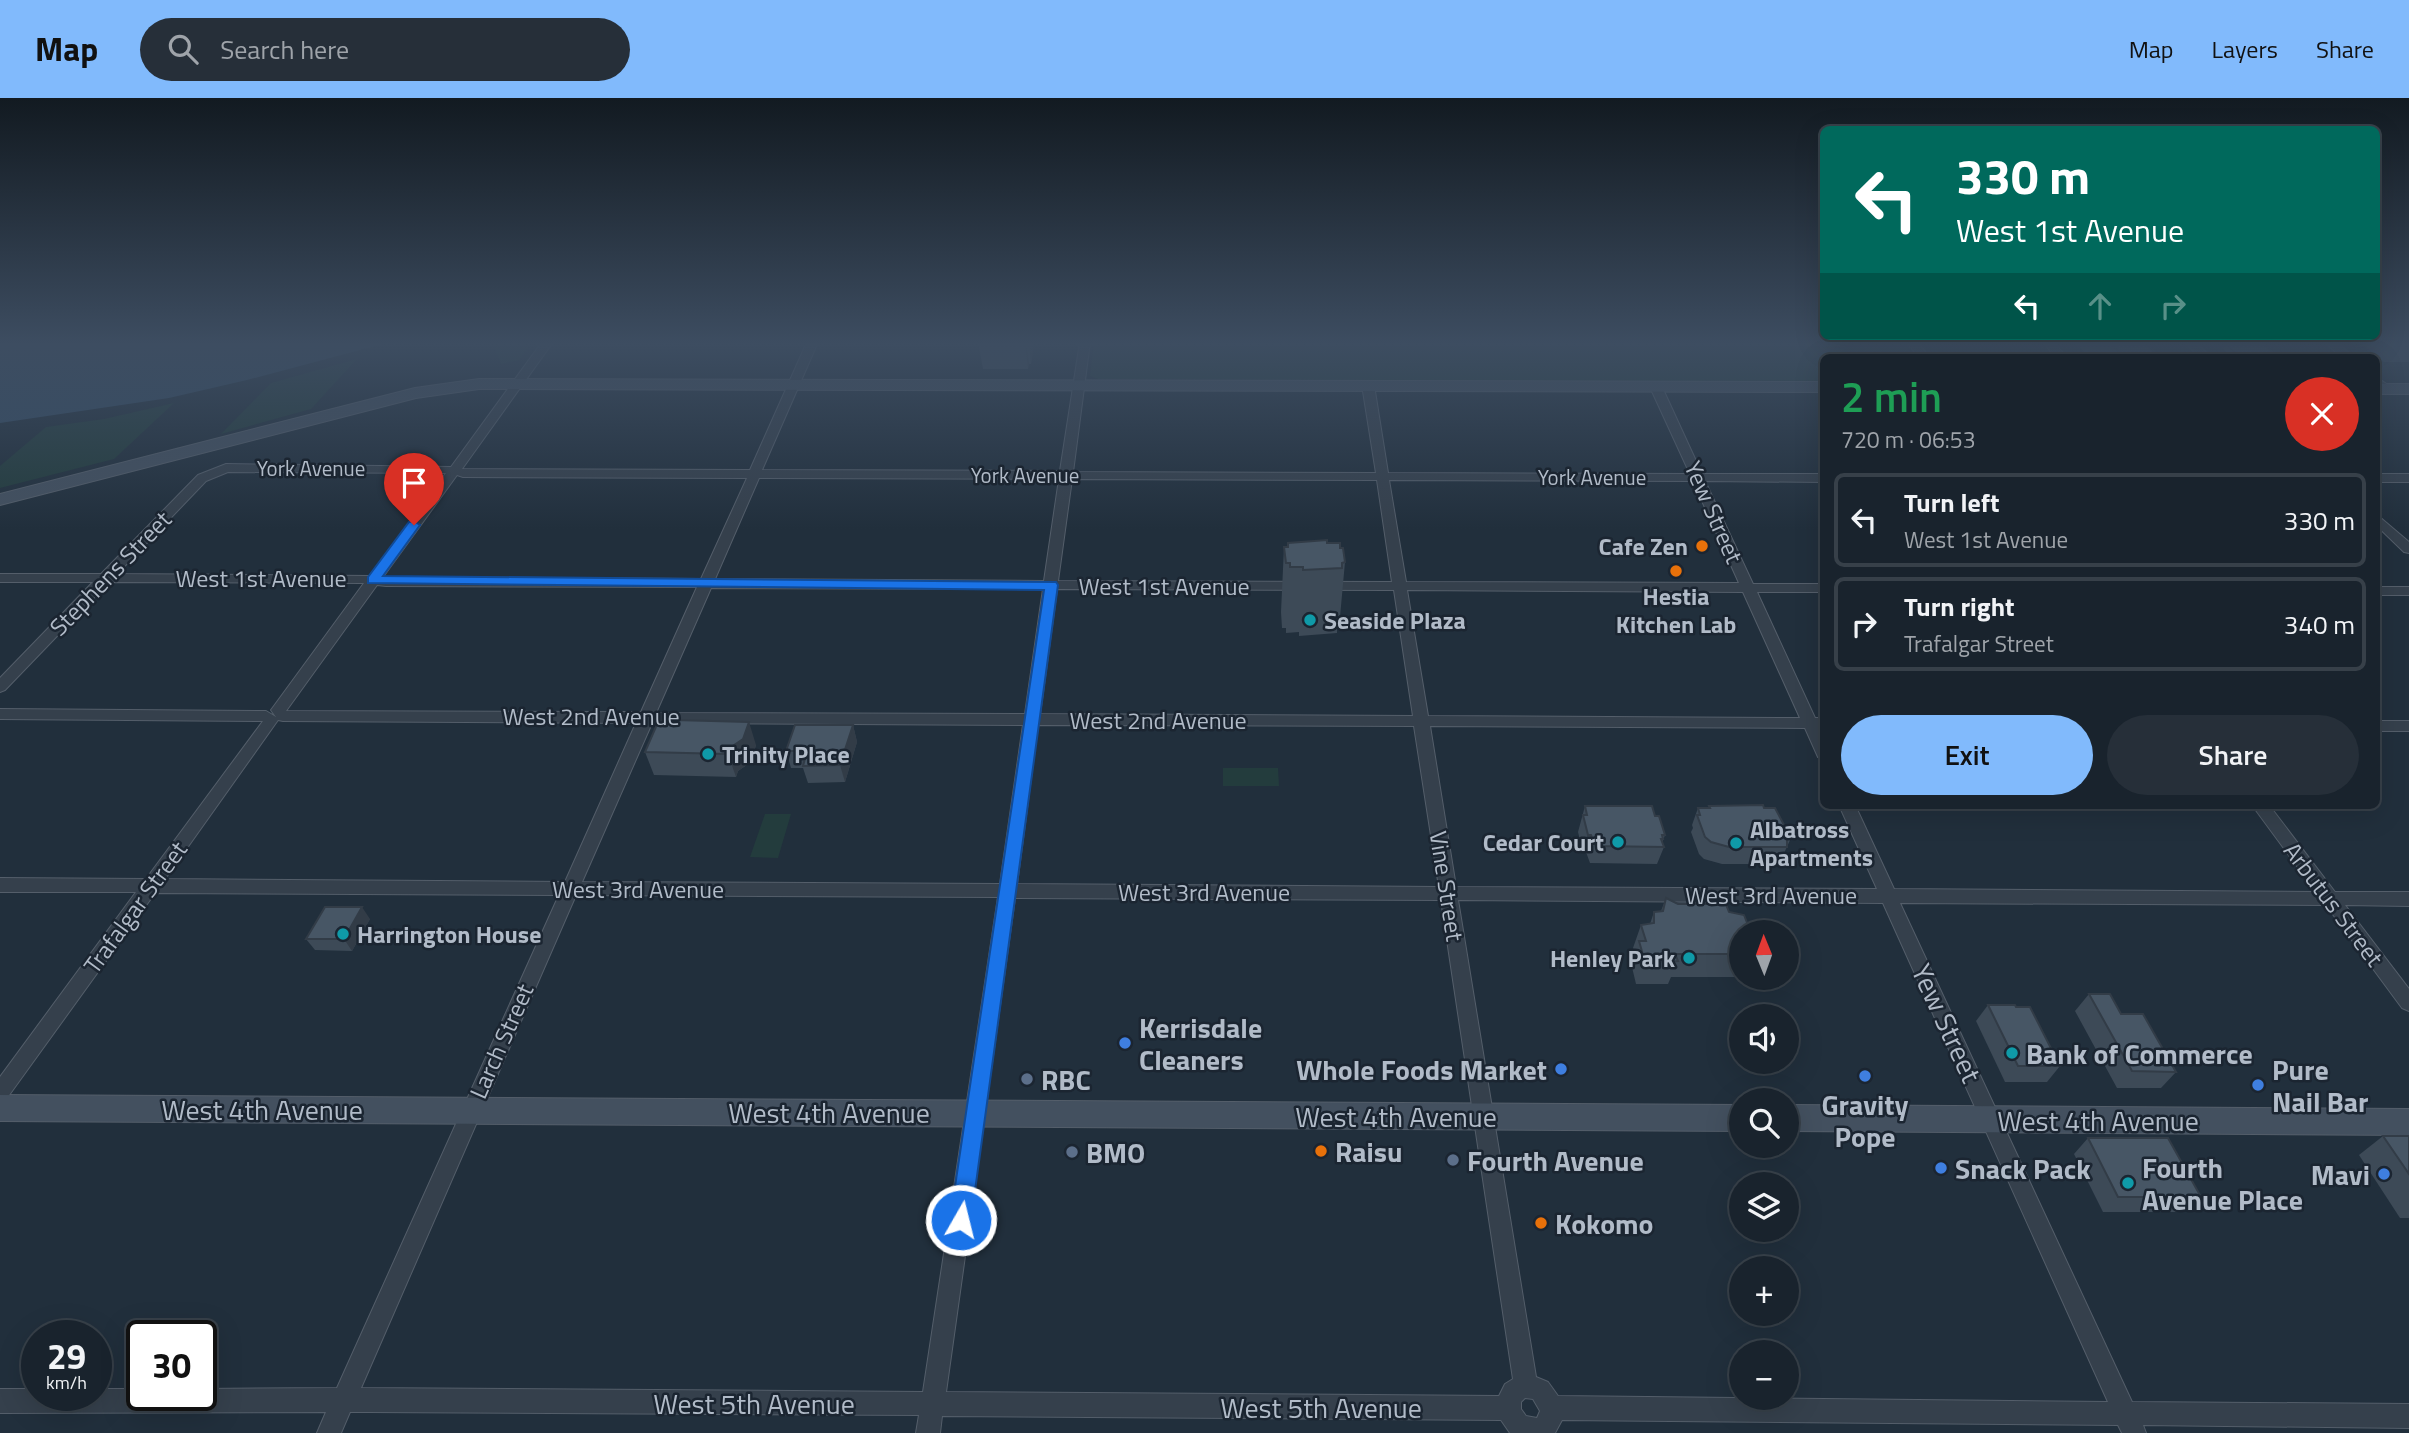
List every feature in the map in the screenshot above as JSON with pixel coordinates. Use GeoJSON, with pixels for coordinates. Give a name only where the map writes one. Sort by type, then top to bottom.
{"type":"FeatureCollection","features":[{"type":"Feature","properties":{"kind":"main road"},"geometry":{"type":"LineString","coordinates":[[0,500],[371,404]]}},
{"type":"Feature","properties":{"kind":"main road","name":"West 4th Avenue"},"geometry":{"type":"LineString","coordinates":[[0,1108],[1729,1118]]}},
{"type":"Feature","properties":{"kind":"main road","name":"West 4th Avenue"},"geometry":{"type":"LineString","coordinates":[[1799,1118],[2409,1122]]}},
{"type":"Feature","properties":{"kind":"street","name":"Trafalgar Street"},"geometry":{"type":"LineString","coordinates":[[0,1092],[503,404]]}},
{"type":"Feature","properties":{"kind":"street","name":"Larch Street"},"geometry":{"type":"LineString","coordinates":[[328,1433],[785,404]]}},
{"type":"Feature","properties":{"kind":"street"},"geometry":{"type":"LineString","coordinates":[[928,1433],[1077,404]]}},
{"type":"Feature","properties":{"kind":"street","name":"Vine Street"},"geometry":{"type":"LineString","coordinates":[[1371,404],[1526,1386]]}},
{"type":"Feature","properties":{"kind":"street","name":"Yew Street"},"geometry":{"type":"LineString","coordinates":[[1664,404],[1748,588],[1817,723]]}},
{"type":"Feature","properties":{"kind":"street","name":"York Avenue"},"geometry":{"type":"LineString","coordinates":[[226,468],[753,474],[1820,478]]}},
{"type":"Feature","properties":{"kind":"street","name":"Stephens Street"},"geometry":{"type":"LineString","coordinates":[[0,687],[202,478],[226,468]]}},
{"type":"Feature","properties":{"kind":"street"},"geometry":{"type":"LineString","coordinates":[[2380,478],[2409,478]]}},
{"type":"Feature","properties":{"kind":"street"},"geometry":{"type":"LineString","coordinates":[[2380,522],[2409,549]]}},
{"type":"Feature","properties":{"kind":"street","name":"West 1st Avenue"},"geometry":{"type":"LineString","coordinates":[[0,578],[705,584],[1820,588]]}},
{"type":"Feature","properties":{"kind":"street"},"geometry":{"type":"LineString","coordinates":[[2380,591],[2409,591]]}},
{"type":"Feature","properties":{"kind":"street","name":"West 2nd Avenue"},"geometry":{"type":"LineString","coordinates":[[0,714],[1817,723]]}},
{"type":"Feature","properties":{"kind":"street"},"geometry":{"type":"LineString","coordinates":[[2380,726],[2409,726]]}},
{"type":"Feature","properties":{"kind":"street","name":"Yew Street"},"geometry":{"type":"LineString","coordinates":[[1849,809],[2129,1424]]}},
{"type":"Feature","properties":{"kind":"street","name":"Arbutus Street"},"geometry":{"type":"LineString","coordinates":[[2263,809],[2409,1003]]}},
{"type":"Feature","properties":{"kind":"street","name":"West 3rd Avenue"},"geometry":{"type":"LineString","coordinates":[[0,885],[2409,899]]}},
{"type":"Feature","properties":{"kind":"street"},"geometry":{"type":"LineString","coordinates":[[1526,1386],[1540,1390],[1552,1408],[1550,1422],[1534,1432],[1520,1427],[1508,1408],[1510,1395],[1514,1390],[1526,1386]]}},
{"type":"Feature","properties":{"kind":"street","name":"West 5th Avenue"},"geometry":{"type":"LineString","coordinates":[[0,1401],[1508,1408]]}},
{"type":"Feature","properties":{"kind":"street"},"geometry":{"type":"LineString","coordinates":[[1552,1408],[2129,1424],[2409,1416]]}},
{"type":"Feature","properties":{"kind":"green space"},"geometry":{"type":"Polygon","coordinates":[[[173,404],[114,459],[0,488],[0,466],[46,427],[104,419],[173,404]]]}},
{"type":"Feature","properties":{"kind":"green space"},"geometry":{"type":"Polygon","coordinates":[[[250,404],[315,404],[311,409],[221,434],[250,404]]]}},
{"type":"Feature","properties":{"kind":"green space"},"geometry":{"type":"Polygon","coordinates":[[[1223,768],[1278,768],[1279,786],[1223,786],[1223,768]]]}},
{"type":"Feature","properties":{"kind":"green space"},"geometry":{"type":"Polygon","coordinates":[[[765,814],[791,814],[778,858],[750,857],[765,814]]]}},
{"type":"Feature","properties":{"kind":"water"},"geometry":{"type":"Polygon","coordinates":[[[0,404],[126,404],[0,423],[0,404]]]}},
{"type":"Feature","properties":{"kind":"building"},"geometry":{"type":"Polygon","coordinates":[[[1327,540],[1327,543],[1340,543],[1340,548],[1343,548],[1345,562],[1342,563],[1342,568],[1303,570],[1303,567],[1290,567],[1290,563],[1286,563],[1284,547],[1288,547],[1288,543],[1327,540]]]}},
{"type":"Feature","properties":{"kind":"building"},"geometry":{"type":"Polygon","coordinates":[[[658,722],[749,722],[743,739],[730,748],[728,754],[645,752],[658,722]]]}},
{"type":"Feature","properties":{"kind":"building"},"geometry":{"type":"Polygon","coordinates":[[[795,725],[853,725],[840,765],[803,766],[807,751],[786,751],[795,725]]]}},
{"type":"Feature","properties":{"kind":"building"},"geometry":{"type":"Polygon","coordinates":[[[1763,805],[1764,808],[1775,808],[1791,838],[1787,837],[1787,847],[1729,847],[1711,842],[1705,837],[1697,815],[1700,815],[1698,808],[1710,808],[1709,806],[1763,805]]]}},
{"type":"Feature","properties":{"kind":"building"},"geometry":{"type":"Polygon","coordinates":[[[1585,806],[1652,806],[1655,816],[1659,816],[1665,835],[1662,835],[1661,839],[1664,847],[1596,846],[1591,835],[1588,835],[1583,815],[1587,815],[1585,806]]]}},
{"type":"Feature","properties":{"kind":"building"},"geometry":{"type":"Polygon","coordinates":[[[1666,898],[1678,904],[1713,904],[1719,900],[1725,902],[1729,912],[1744,915],[1746,920],[1729,920],[1729,954],[1675,954],[1678,961],[1645,962],[1639,941],[1646,941],[1641,925],[1654,923],[1654,912],[1663,911],[1666,898]]]}},
{"type":"Feature","properties":{"kind":"building"},"geometry":{"type":"Polygon","coordinates":[[[325,907],[362,907],[344,939],[306,939],[325,907]]]}},
{"type":"Feature","properties":{"kind":"building"},"geometry":{"type":"Polygon","coordinates":[[[2089,994],[2110,994],[2121,1014],[2143,1014],[2176,1072],[2132,1071],[2089,994]]]}},
{"type":"Feature","properties":{"kind":"building"},"geometry":{"type":"Polygon","coordinates":[[[1988,1005],[2030,1007],[2060,1066],[2018,1066],[1988,1005]]]}},
{"type":"Feature","properties":{"kind":"building"},"geometry":{"type":"Polygon","coordinates":[[[2383,1136],[2409,1136],[2409,1174],[2383,1136]]]}},
{"type":"Feature","properties":{"kind":"building"},"geometry":{"type":"Polygon","coordinates":[[[2088,1138],[2168,1138],[2201,1197],[2118,1197],[2088,1138]]]}},
{"type":"Feature","properties":{"kind":"place","name":"Cafe Zen"},"geometry":{"type":"Point","coordinates":[1702,546]}},
{"type":"Feature","properties":{"kind":"place","name":"Hestia Kitchen Lab"},"geometry":{"type":"Point","coordinates":[1676,571]}},
{"type":"Feature","properties":{"kind":"place","name":"Seaside Plaza"},"geometry":{"type":"Point","coordinates":[1310,620]}},
{"type":"Feature","properties":{"kind":"place","name":"Trinity Place"},"geometry":{"type":"Point","coordinates":[708,754]}},
{"type":"Feature","properties":{"kind":"place","name":"Cedar Court"},"geometry":{"type":"Point","coordinates":[1618,842]}},
{"type":"Feature","properties":{"kind":"place","name":"Albatross Apartments"},"geometry":{"type":"Point","coordinates":[1736,843]}},
{"type":"Feature","properties":{"kind":"place","name":"Harrington House"},"geometry":{"type":"Point","coordinates":[343,934]}},
{"type":"Feature","properties":{"kind":"place","name":"Henley Park"},"geometry":{"type":"Point","coordinates":[1689,958]}},
{"type":"Feature","properties":{"kind":"place","name":"Kerrisdale Cleaners"},"geometry":{"type":"Point","coordinates":[1125,1043]}},
{"type":"Feature","properties":{"kind":"place","name":"Bank of Commerce"},"geometry":{"type":"Point","coordinates":[2012,1053]}},
{"type":"Feature","properties":{"kind":"place","name":"Whole Foods Market"},"geometry":{"type":"Point","coordinates":[1561,1069]}},
{"type":"Feature","properties":{"kind":"place","name":"Gravity Pope"},"geometry":{"type":"Point","coordinates":[1865,1076]}},
{"type":"Feature","properties":{"kind":"place","name":"RBC"},"geometry":{"type":"Point","coordinates":[1027,1079]}},
{"type":"Feature","properties":{"kind":"place","name":"Pure Nail Bar"},"geometry":{"type":"Point","coordinates":[2258,1085]}},
{"type":"Feature","properties":{"kind":"place","name":"Raisu"},"geometry":{"type":"Point","coordinates":[1321,1151]}},
{"type":"Feature","properties":{"kind":"place","name":"BMO"},"geometry":{"type":"Point","coordinates":[1072,1152]}},
{"type":"Feature","properties":{"kind":"place","name":"Fourth Avenue"},"geometry":{"type":"Point","coordinates":[1453,1160]}},
{"type":"Feature","properties":{"kind":"place","name":"Snack Pack"},"geometry":{"type":"Point","coordinates":[1941,1168]}},
{"type":"Feature","properties":{"kind":"place","name":"Mavi"},"geometry":{"type":"Point","coordinates":[2384,1174]}},
{"type":"Feature","properties":{"kind":"place","name":"Fourth Avenue Place"},"geometry":{"type":"Point","coordinates":[2128,1183]}},
{"type":"Feature","properties":{"kind":"place","name":"Kokomo"},"geometry":{"type":"Point","coordinates":[1541,1223]}},
{"type":"Feature","properties":{"kind":"route"},"geometry":{"type":"LineString","coordinates":[[414,525],[373,580],[1051,585],[961,1220]]}}]}
